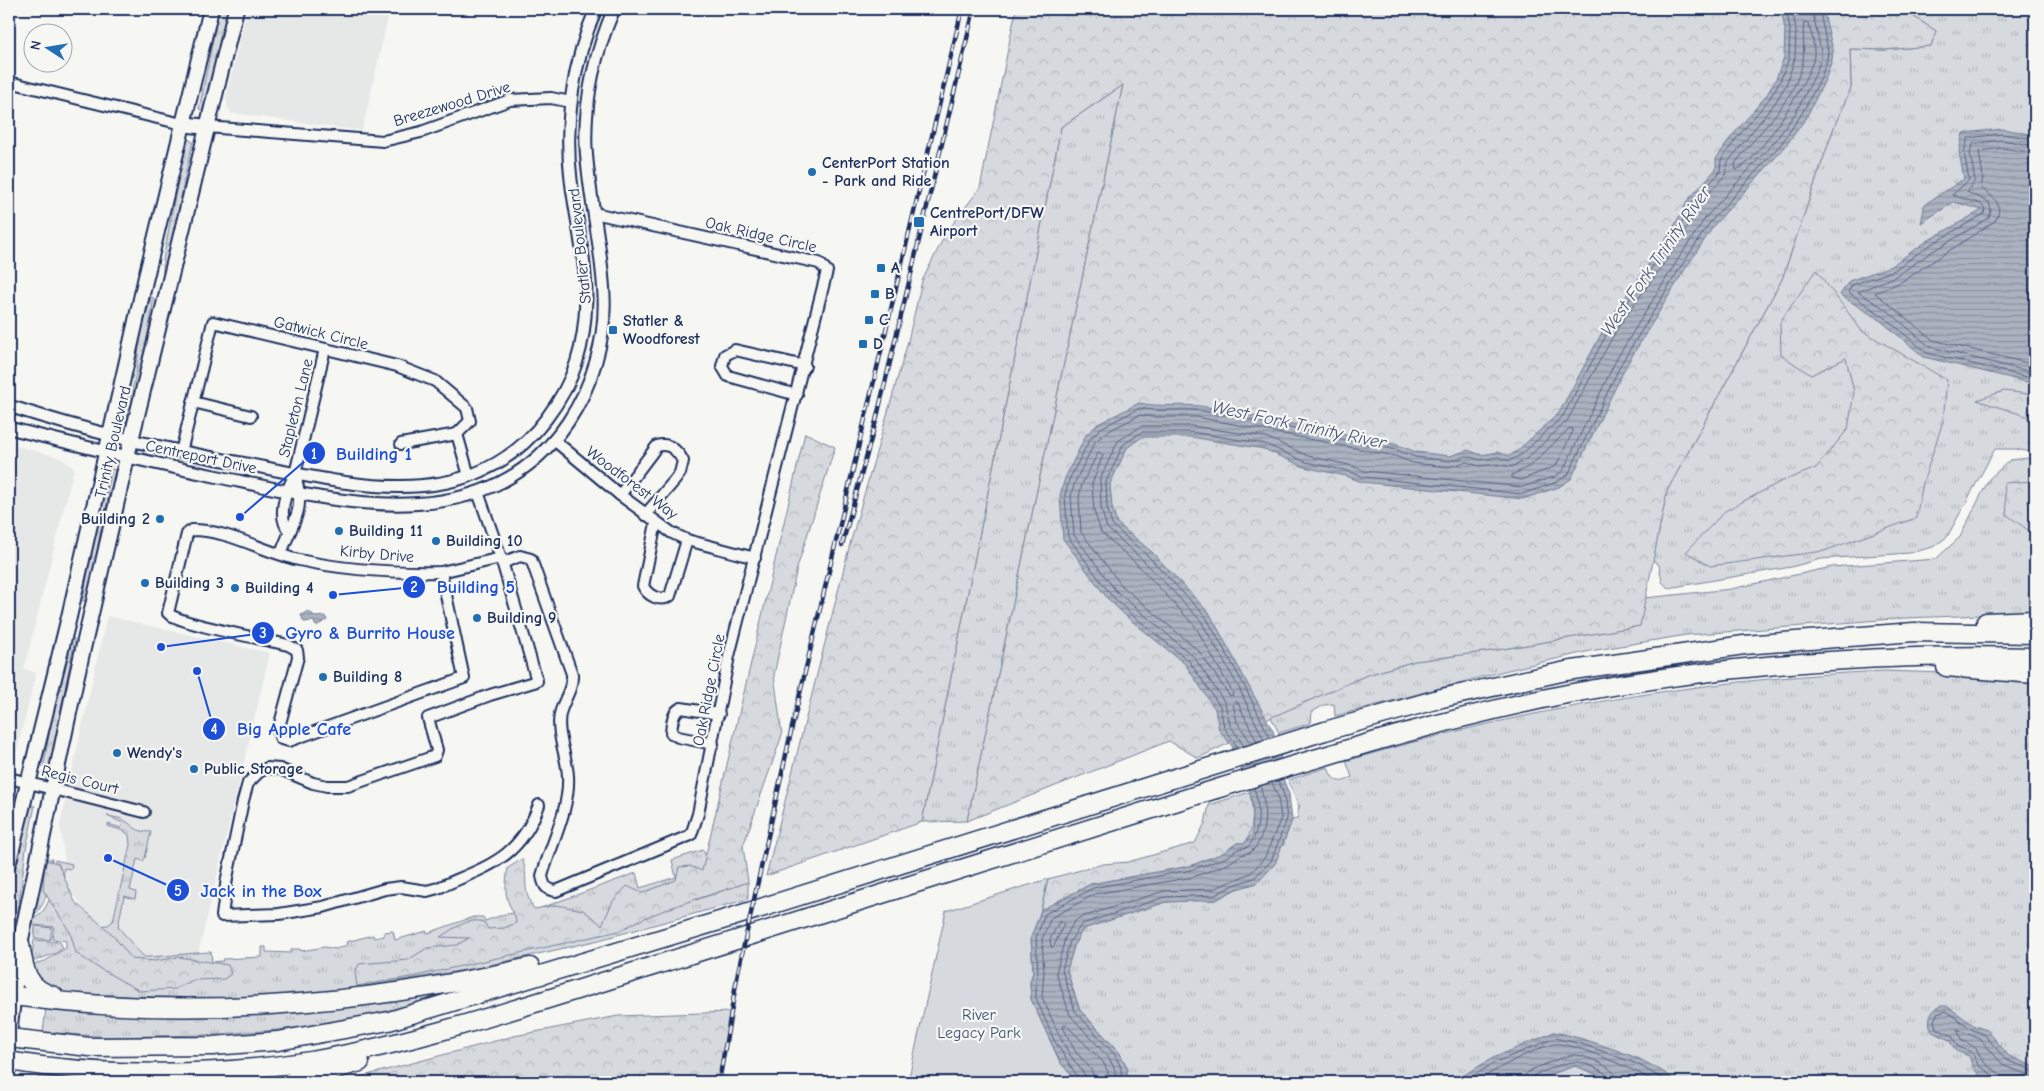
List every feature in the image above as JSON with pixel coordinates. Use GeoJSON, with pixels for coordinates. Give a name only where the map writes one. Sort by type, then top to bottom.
{"type":"FeatureCollection","features":[{"type":"Feature","properties":{"kind":"highway"},"geometry":{"type":"LineString","coordinates":[[1914,632],[1930,625],[2035,620]]}},
{"type":"Feature","properties":{"kind":"highway"},"geometry":{"type":"LineString","coordinates":[[9,1038],[34,1043],[152,1048],[278,1041],[389,1021],[1325,731],[1442,698],[1612,663],[1744,646],[1914,632],[2035,634]]}},
{"type":"Feature","properties":{"kind":"highway"},"geometry":{"type":"LineString","coordinates":[[1913,657],[1932,666],[2035,674]]}},
{"type":"Feature","properties":{"kind":"highway"},"geometry":{"type":"LineString","coordinates":[[9,1061],[34,1066],[88,1072],[168,1072],[312,1060],[425,1036],[474,1022],[1332,753],[1449,720],[1570,694],[1752,668],[1913,657],[2035,657]]}},
{"type":"Feature","properties":{"kind":"highway"},"geometry":{"type":"LineString","coordinates":[[20,944],[25,972],[33,986],[48,995],[76,1002]]}},
{"type":"Feature","properties":{"kind":"highway"},"geometry":{"type":"LineString","coordinates":[[12,996],[118,1006],[210,1007],[320,1001],[478,979],[566,958],[597,958]]}},
{"type":"Feature","properties":{"kind":"highway"},"geometry":{"type":"LineString","coordinates":[[291,1082],[338,1067],[402,1052],[425,1036]]}},
{"type":"Feature","properties":{"kind":"main road","name":"Trinity Boulevard"},"geometry":{"type":"LineString","coordinates":[[9,861],[69,617],[145,281],[211,9]]}},
{"type":"Feature","properties":{"kind":"main road","name":"Trinity Boulevard"},"geometry":{"type":"LineString","coordinates":[[9,1033],[12,996],[20,944],[52,788],[131,440],[236,9]]}},
{"type":"Feature","properties":{"kind":"main road"},"geometry":{"type":"LineString","coordinates":[[182,124],[207,126]]}},
{"type":"Feature","properties":{"kind":"main road"},"geometry":{"type":"LineString","coordinates":[[145,281],[168,286]]}},
{"type":"Feature","properties":{"kind":"street","name":"Statler Boulevard"},"geometry":{"type":"LineString","coordinates":[[469,476],[504,460],[540,427],[560,401],[575,369],[584,335],[586,297],[571,177],[570,102],[587,30],[596,9]]}},
{"type":"Feature","properties":{"kind":"street","name":"Statler Boulevard"},"geometry":{"type":"LineString","coordinates":[[478,492],[492,487],[534,462],[554,440],[579,404],[592,373],[602,324],[604,297],[586,146],[587,105],[604,34],[614,9]]}},
{"type":"Feature","properties":{"kind":"street"},"geometry":{"type":"LineString","coordinates":[[9,82],[182,124]]}},
{"type":"Feature","properties":{"kind":"street","name":"Breezewood Drive"},"geometry":{"type":"LineString","coordinates":[[207,126],[383,141],[421,132],[510,100],[551,98],[587,105]]}},
{"type":"Feature","properties":{"kind":"street","name":"Oak Ridge Circle"},"geometry":{"type":"LineString","coordinates":[[501,561],[520,556],[531,559],[572,674],[572,686],[560,714],[560,729],[568,776],[566,798],[542,876],[544,886],[549,890],[556,891],[691,836],[698,814],[730,656],[828,271],[825,266],[819,263],[594,212]]}},
{"type":"Feature","properties":{"kind":"street"},"geometry":{"type":"LineString","coordinates":[[586,297],[604,297]]}},
{"type":"Feature","properties":{"kind":"street","name":"Gatwick Circle"},"geometry":{"type":"LineString","coordinates":[[182,452],[213,322],[412,370],[436,381],[467,408],[470,421],[457,434]]}},
{"type":"Feature","properties":{"kind":"street","name":"Stapleton Lane"},"geometry":{"type":"LineString","coordinates":[[295,474],[326,349]]}},
{"type":"Feature","properties":{"kind":"street"},"geometry":{"type":"LineString","coordinates":[[797,395],[728,376],[722,366],[725,355],[735,350],[805,366]]}},
{"type":"Feature","properties":{"kind":"street"},"geometry":{"type":"LineString","coordinates":[[194,402],[251,416]]}},
{"type":"Feature","properties":{"kind":"street","name":"Centreport Drive"},"geometry":{"type":"LineString","coordinates":[[9,406],[110,435],[182,452],[338,482],[396,488],[422,486],[469,476]]}},
{"type":"Feature","properties":{"kind":"street","name":"Centreport Drive"},"geometry":{"type":"LineString","coordinates":[[9,428],[127,457],[301,494],[363,504],[394,506],[478,492]]}},
{"type":"Feature","properties":{"kind":"street"},"geometry":{"type":"LineString","coordinates":[[401,444],[457,434],[469,476],[478,492],[501,561],[536,681],[490,695],[428,718],[437,750],[435,756],[348,786],[327,786],[313,783],[280,769],[267,768],[259,772],[248,783],[243,800],[227,878],[222,916],[278,914],[323,907],[385,889],[401,887],[427,891],[438,888],[504,857],[522,839],[532,823],[539,806]]}},
{"type":"Feature","properties":{"kind":"street","name":"Woodforest Way"},"geometry":{"type":"LineString","coordinates":[[554,440],[620,496],[656,523],[688,540],[755,558]]}},
{"type":"Feature","properties":{"kind":"street"},"geometry":{"type":"LineString","coordinates":[[620,496],[657,446],[665,445],[679,452],[683,461],[680,473],[645,515]]}},
{"type":"Feature","properties":{"kind":"street"},"geometry":{"type":"LineString","coordinates":[[289,531],[284,521],[286,491],[295,474]]}},
{"type":"Feature","properties":{"kind":"street"},"geometry":{"type":"LineString","coordinates":[[281,554],[289,531],[296,521],[301,494],[295,474]]}},
{"type":"Feature","properties":{"kind":"street"},"geometry":{"type":"LineString","coordinates":[[656,523],[643,586],[652,596],[660,598],[670,596],[688,540]]}},
{"type":"Feature","properties":{"kind":"street","name":"Kirby Drive"},"geometry":{"type":"LineString","coordinates":[[441,572],[464,678],[289,741],[281,739],[278,731],[298,657],[297,650],[288,645],[172,616],[168,608],[189,531],[199,530],[218,533],[298,560],[350,568],[404,573],[441,572],[475,564],[501,561]]}},
{"type":"Feature","properties":{"kind":"street"},"geometry":{"type":"LineString","coordinates":[[713,744],[678,738],[671,733],[672,722],[675,713],[681,708],[718,714]]}},
{"type":"Feature","properties":{"kind":"street","name":"Regis Court"},"geometry":{"type":"LineString","coordinates":[[9,778],[144,812]]}},
{"type":"Feature","properties":{"kind":"shaded area"},"geometry":{"type":"Polygon","coordinates":[[[247,9],[390,9],[362,131],[231,113],[226,97],[247,9]]]}},
{"type":"Feature","properties":{"kind":"shaded area"},"geometry":{"type":"Polygon","coordinates":[[[9,444],[61,458],[74,468],[24,669],[36,673],[13,766],[9,765],[9,444]]]}},
{"type":"Feature","properties":{"kind":"shaded area"},"geometry":{"type":"Polygon","coordinates":[[[107,616],[270,653],[194,971],[156,976],[99,927],[68,888],[60,825],[107,616]]]}},
{"type":"Feature","properties":{"kind":"green space"},"geometry":{"type":"Polygon","coordinates":[[[219,9],[228,9],[204,111],[199,109],[219,9]]]}},
{"type":"Feature","properties":{"kind":"green space"},"geometry":{"type":"Polygon","coordinates":[[[1016,9],[1902,9],[1936,31],[1931,46],[1884,50],[1850,49],[1851,88],[1834,127],[1782,279],[1667,491],[1640,626],[1491,651],[1415,661],[1367,675],[1261,722],[1250,733],[1198,758],[1169,741],[967,821],[1123,85],[1061,127],[922,822],[766,876],[850,544],[907,345],[922,281],[946,233],[980,188],[1016,9]]]}},
{"type":"Feature","properties":{"kind":"green space"},"geometry":{"type":"Polygon","coordinates":[[[1902,9],[2035,9],[2035,453],[2016,449],[1995,449],[1947,537],[1933,547],[1910,553],[1821,559],[1791,567],[1668,588],[1662,582],[1659,565],[1653,560],[1667,491],[1782,279],[1834,127],[1851,88],[1850,49],[1884,50],[1931,46],[1936,31],[1902,9]]]}},
{"type":"Feature","properties":{"kind":"green space"},"geometry":{"type":"Polygon","coordinates":[[[1123,85],[967,821],[922,822],[1061,127],[1123,85]]]}},
{"type":"Feature","properties":{"kind":"green space"},"geometry":{"type":"Polygon","coordinates":[[[188,139],[193,142],[166,273],[163,274],[163,260],[179,174],[188,139]]]}},
{"type":"Feature","properties":{"kind":"green space"},"geometry":{"type":"Polygon","coordinates":[[[1816,270],[1862,331],[1947,380],[1943,421],[1923,483],[1916,518],[1824,551],[1710,566],[1686,552],[1725,511],[1780,482],[1816,468],[1848,429],[1854,392],[1846,358],[1811,375],[1781,355],[1780,322],[1816,270]]]}},
{"type":"Feature","properties":{"kind":"green space"},"geometry":{"type":"Polygon","coordinates":[[[151,297],[154,298],[138,391],[129,426],[125,424],[136,372],[140,338],[151,297]]]}},
{"type":"Feature","properties":{"kind":"green space"},"geometry":{"type":"Polygon","coordinates":[[[2004,391],[2035,395],[2035,419],[1977,400],[2004,391]]]}},
{"type":"Feature","properties":{"kind":"green space"},"geometry":{"type":"Polygon","coordinates":[[[805,433],[835,447],[797,568],[774,675],[782,735],[743,846],[748,882],[650,916],[619,931],[416,976],[357,986],[355,973],[359,964],[408,960],[427,948],[457,945],[469,938],[440,937],[466,922],[484,922],[488,929],[504,928],[516,923],[515,916],[507,900],[506,882],[508,868],[522,859],[527,895],[534,909],[557,905],[583,910],[602,925],[613,901],[627,886],[642,893],[676,880],[679,867],[690,866],[702,871],[805,433]]]}},
{"type":"Feature","properties":{"kind":"green space"},"geometry":{"type":"Polygon","coordinates":[[[2029,458],[2035,460],[2035,613],[1906,618],[1686,635],[1590,651],[1508,670],[1335,716],[1334,704],[1324,705],[1312,712],[1311,723],[1279,733],[1271,717],[1367,675],[1415,661],[1491,651],[1639,626],[1645,598],[1731,589],[1832,567],[1936,559],[1960,537],[1989,479],[2010,460],[2029,458]]]}},
{"type":"Feature","properties":{"kind":"green space"},"geometry":{"type":"Polygon","coordinates":[[[109,468],[115,470],[101,529],[88,601],[83,601],[95,529],[109,468]]]}},
{"type":"Feature","properties":{"kind":"green space"},"geometry":{"type":"Polygon","coordinates":[[[2035,481],[2035,535],[2007,515],[2004,483],[2035,481]]]}},
{"type":"Feature","properties":{"kind":"green space"},"geometry":{"type":"Polygon","coordinates":[[[69,638],[75,639],[49,769],[43,768],[59,680],[69,638]]]}},
{"type":"Feature","properties":{"kind":"green space"},"geometry":{"type":"Polygon","coordinates":[[[1884,671],[1945,673],[2035,682],[2035,1082],[1675,1082],[1640,1059],[1586,1040],[1554,1032],[1452,1082],[1127,1082],[1127,1067],[1119,1052],[1080,1010],[1067,970],[1075,943],[1083,929],[1166,902],[1216,900],[1236,889],[1257,883],[1283,845],[1292,820],[1297,819],[1299,806],[1288,780],[1328,767],[1334,778],[1340,781],[1347,780],[1352,777],[1346,761],[1478,726],[1545,712],[1680,689],[1816,675],[1884,671]]]}},
{"type":"Feature","properties":{"kind":"green space"},"geometry":{"type":"Polygon","coordinates":[[[1250,792],[1252,825],[1245,843],[1237,843],[1223,853],[1190,866],[1091,884],[1041,910],[1048,879],[1103,864],[1128,862],[1195,843],[1205,823],[1209,805],[1250,792]]]}},
{"type":"Feature","properties":{"kind":"green space"},"geometry":{"type":"Polygon","coordinates":[[[29,805],[35,806],[26,849],[9,981],[9,901],[29,805]]]}},
{"type":"Feature","properties":{"kind":"green space"},"geometry":{"type":"Polygon","coordinates":[[[107,816],[123,820],[140,831],[151,832],[145,858],[143,861],[137,859],[130,890],[136,892],[135,899],[124,896],[118,927],[145,957],[211,952],[212,962],[223,961],[223,959],[262,957],[262,947],[266,947],[266,952],[291,953],[291,949],[300,949],[301,951],[325,947],[336,949],[347,945],[346,942],[373,935],[374,938],[384,936],[384,932],[393,931],[395,940],[427,931],[428,933],[473,917],[483,917],[485,921],[505,914],[530,912],[636,873],[640,888],[676,877],[672,860],[703,850],[706,857],[696,900],[748,882],[748,899],[599,940],[477,968],[340,990],[280,997],[147,999],[70,996],[69,993],[55,991],[45,985],[30,965],[45,961],[66,948],[66,941],[52,939],[54,927],[33,925],[34,919],[49,901],[53,885],[55,860],[72,864],[71,869],[64,868],[64,878],[69,894],[84,913],[97,926],[108,925],[113,921],[130,845],[129,835],[124,831],[108,826],[108,824],[121,828],[123,823],[107,816]]]}},
{"type":"Feature","properties":{"kind":"green space"},"geometry":{"type":"Polygon","coordinates":[[[52,859],[45,898],[38,911],[32,916],[43,861],[52,859]]]}},
{"type":"Feature","properties":{"kind":"green space"},"geometry":{"type":"Polygon","coordinates":[[[45,860],[58,863],[75,902],[111,933],[132,959],[155,961],[179,957],[228,965],[231,974],[224,979],[193,980],[175,989],[140,991],[97,967],[76,953],[70,932],[43,890],[45,860]]]}},
{"type":"Feature","properties":{"kind":"green space","name":"River Legacy Park"},"geometry":{"type":"Polygon","coordinates":[[[1048,879],[1039,917],[1031,937],[1033,972],[1030,982],[1031,999],[1060,1062],[1077,1082],[908,1082],[946,911],[1048,879]]]}},
{"type":"Feature","properties":{"kind":"green space"},"geometry":{"type":"Polygon","coordinates":[[[35,926],[52,928],[50,940],[34,938],[35,926]]]}},
{"type":"Feature","properties":{"kind":"green space"},"geometry":{"type":"Polygon","coordinates":[[[34,940],[60,942],[63,948],[56,953],[31,962],[34,940]]]}},
{"type":"Feature","properties":{"kind":"green space"},"geometry":{"type":"Polygon","coordinates":[[[452,992],[448,996],[346,1021],[278,1030],[203,1035],[111,1037],[43,1032],[46,1008],[452,992]]]}},
{"type":"Feature","properties":{"kind":"green space"},"geometry":{"type":"Polygon","coordinates":[[[731,1012],[719,1082],[341,1082],[514,1036],[618,1016],[731,1012]]]}},
{"type":"Feature","properties":{"kind":"green space"},"geometry":{"type":"Polygon","coordinates":[[[1575,1066],[1601,1076],[1610,1082],[1528,1082],[1575,1066]]]}},
{"type":"Feature","properties":{"kind":"green space"},"geometry":{"type":"Polygon","coordinates":[[[38,1077],[158,1082],[37,1082],[38,1077]]]}},
{"type":"Feature","properties":{"kind":"green space"},"geometry":{"type":"Polygon","coordinates":[[[275,1077],[275,1079],[269,1082],[158,1082],[275,1077]]]}},
{"type":"Feature","properties":{"kind":"water","name":"West Fork Trinity River"},"geometry":{"type":"Polygon","coordinates":[[[1781,9],[1823,9],[1833,50],[1832,60],[1825,80],[1806,118],[1785,147],[1715,224],[1684,271],[1626,366],[1571,479],[1559,487],[1523,499],[1362,482],[1346,476],[1304,467],[1264,449],[1191,437],[1142,437],[1127,448],[1110,484],[1112,507],[1117,523],[1152,552],[1210,614],[1273,731],[1280,752],[1283,779],[1289,794],[1292,820],[1275,864],[1257,883],[1236,889],[1216,900],[1166,902],[1083,929],[1075,943],[1067,970],[1080,1010],[1119,1052],[1127,1067],[1127,1082],[1077,1082],[1060,1062],[1031,999],[1030,982],[1033,972],[1031,937],[1041,910],[1091,884],[1190,866],[1223,853],[1237,843],[1245,843],[1252,834],[1253,809],[1250,792],[1232,746],[1219,730],[1215,709],[1185,664],[1128,618],[1107,598],[1063,539],[1060,495],[1065,478],[1086,435],[1098,424],[1139,403],[1190,405],[1231,411],[1398,445],[1416,452],[1450,456],[1468,450],[1481,455],[1498,452],[1509,456],[1559,413],[1607,323],[1671,232],[1688,200],[1716,169],[1716,159],[1732,136],[1766,96],[1776,79],[1784,57],[1785,29],[1781,9]]]}},
{"type":"Feature","properties":{"kind":"water"},"geometry":{"type":"Polygon","coordinates":[[[2003,129],[2035,135],[2035,384],[1924,357],[1881,321],[1840,295],[1849,281],[1891,266],[1927,241],[1982,210],[1954,202],[1921,223],[1925,204],[1964,179],[1959,152],[1963,133],[2003,129]]]}},
{"type":"Feature","properties":{"kind":"water"},"geometry":{"type":"Polygon","coordinates":[[[308,611],[316,617],[325,616],[327,620],[316,626],[313,621],[304,622],[301,615],[308,611]]]}},
{"type":"Feature","properties":{"kind":"water"},"geometry":{"type":"Polygon","coordinates":[[[1940,1006],[1947,1006],[1975,1026],[1987,1030],[2009,1056],[2035,1067],[2035,1082],[2010,1083],[1992,1081],[1978,1074],[1972,1066],[1969,1056],[1956,1051],[1949,1040],[1932,1032],[1930,1017],[1933,1011],[1940,1006]]]}},
{"type":"Feature","properties":{"kind":"water"},"geometry":{"type":"Polygon","coordinates":[[[1554,1032],[1600,1044],[1637,1058],[1666,1074],[1675,1082],[1610,1082],[1601,1076],[1575,1066],[1528,1082],[1452,1082],[1493,1058],[1554,1032]]]}},
{"type":"Feature","properties":{"kind":"railway"},"geometry":{"type":"LineString","coordinates":[[719,1082],[738,972],[793,723],[962,9]]}},
{"type":"Feature","properties":{"kind":"railway"},"geometry":{"type":"LineString","coordinates":[[842,545],[876,421],[974,9]]}},
{"type":"Feature","properties":{"kind":"place","name":"CenterPort Station - Park and Ride"},"geometry":{"type":"Point","coordinates":[812,172]}},
{"type":"Feature","properties":{"kind":"place","name":"CentrePort/DFW Airport"},"geometry":{"type":"Point","coordinates":[919,222]}},
{"type":"Feature","properties":{"kind":"place","name":"A"},"geometry":{"type":"Point","coordinates":[881,268]}},
{"type":"Feature","properties":{"kind":"place","name":"B"},"geometry":{"type":"Point","coordinates":[875,294]}},
{"type":"Feature","properties":{"kind":"place","name":"C"},"geometry":{"type":"Point","coordinates":[869,320]}},
{"type":"Feature","properties":{"kind":"place","name":"Statler & Woodforest"},"geometry":{"type":"Point","coordinates":[613,330]}},
{"type":"Feature","properties":{"kind":"place","name":"D"},"geometry":{"type":"Point","coordinates":[863,344]}},
{"type":"Feature","properties":{"kind":"place","name":"Building 1"},"geometry":{"type":"Point","coordinates":[240,517]}},
{"type":"Feature","properties":{"kind":"place","name":"Building 2"},"geometry":{"type":"Point","coordinates":[160,519]}},
{"type":"Feature","properties":{"kind":"place","name":"Building 11"},"geometry":{"type":"Point","coordinates":[339,531]}},
{"type":"Feature","properties":{"kind":"place","name":"Building 10"},"geometry":{"type":"Point","coordinates":[436,541]}},
{"type":"Feature","properties":{"kind":"place","name":"Building 3"},"geometry":{"type":"Point","coordinates":[145,583]}},
{"type":"Feature","properties":{"kind":"place","name":"Building 4"},"geometry":{"type":"Point","coordinates":[235,588]}},
{"type":"Feature","properties":{"kind":"place","name":"Building 5"},"geometry":{"type":"Point","coordinates":[333,595]}},
{"type":"Feature","properties":{"kind":"place","name":"Building 9"},"geometry":{"type":"Point","coordinates":[477,618]}},
{"type":"Feature","properties":{"kind":"place","name":"Gyro & Burrito House"},"geometry":{"type":"Point","coordinates":[161,647]}},
{"type":"Feature","properties":{"kind":"place","name":"Big Apple Cafe"},"geometry":{"type":"Point","coordinates":[197,671]}},
{"type":"Feature","properties":{"kind":"place","name":"Building 8"},"geometry":{"type":"Point","coordinates":[323,677]}},
{"type":"Feature","properties":{"kind":"place","name":"Wendy's"},"geometry":{"type":"Point","coordinates":[117,753]}},
{"type":"Feature","properties":{"kind":"place","name":"Public Storage"},"geometry":{"type":"Point","coordinates":[194,769]}},
{"type":"Feature","properties":{"kind":"place","name":"Jack in the Box"},"geometry":{"type":"Point","coordinates":[108,858]}}]}
